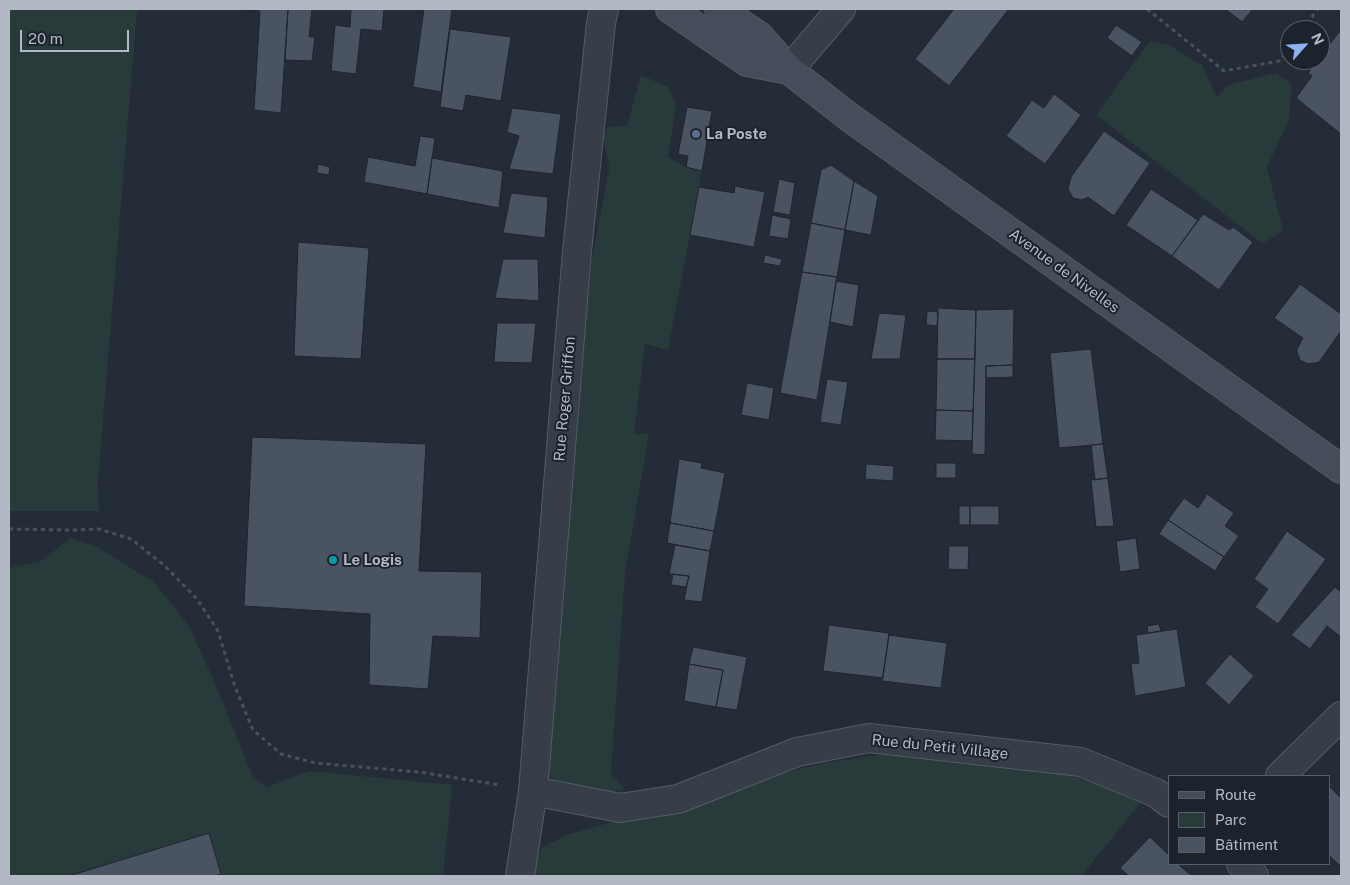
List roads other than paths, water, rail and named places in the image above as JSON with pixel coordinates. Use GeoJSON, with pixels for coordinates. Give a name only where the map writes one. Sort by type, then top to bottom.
{"type":"FeatureCollection","features":[{"type":"Feature","properties":{"kind":"main road","name":"Avenue de Nivelles"},"geometry":{"type":"LineString","coordinates":[[670,9],[746,62],[789,70]]}},
{"type":"Feature","properties":{"kind":"main road","name":"Avenue de Nivelles"},"geometry":{"type":"LineString","coordinates":[[719,9],[759,36],[789,70],[849,117],[1341,469]]}},
{"type":"Feature","properties":{"kind":"street","name":"Rue Roger Griffon"},"geometry":{"type":"LineString","coordinates":[[520,876],[533,791],[577,251],[604,9]]}},
{"type":"Feature","properties":{"kind":"street"},"geometry":{"type":"LineString","coordinates":[[789,70],[842,9]]}},
{"type":"Feature","properties":{"kind":"street"},"geometry":{"type":"LineString","coordinates":[[1281,775],[1341,716]]}},
{"type":"Feature","properties":{"kind":"street","name":"Rue du Petit Village"},"geometry":{"type":"LineString","coordinates":[[533,791],[620,808],[678,799],[797,752],[869,738],[1081,762],[1156,793],[1168,802]]}},
{"type":"Feature","properties":{"kind":"street"},"geometry":{"type":"LineString","coordinates":[[1242,865],[1254,876]]}},
{"type":"Feature","properties":{"kind":"place","name":"La Poste"},"geometry":{"type":"Point","coordinates":[696,134]}},
{"type":"Feature","properties":{"kind":"place","name":"Le Logis"},"geometry":{"type":"Point","coordinates":[333,560]}}]}
